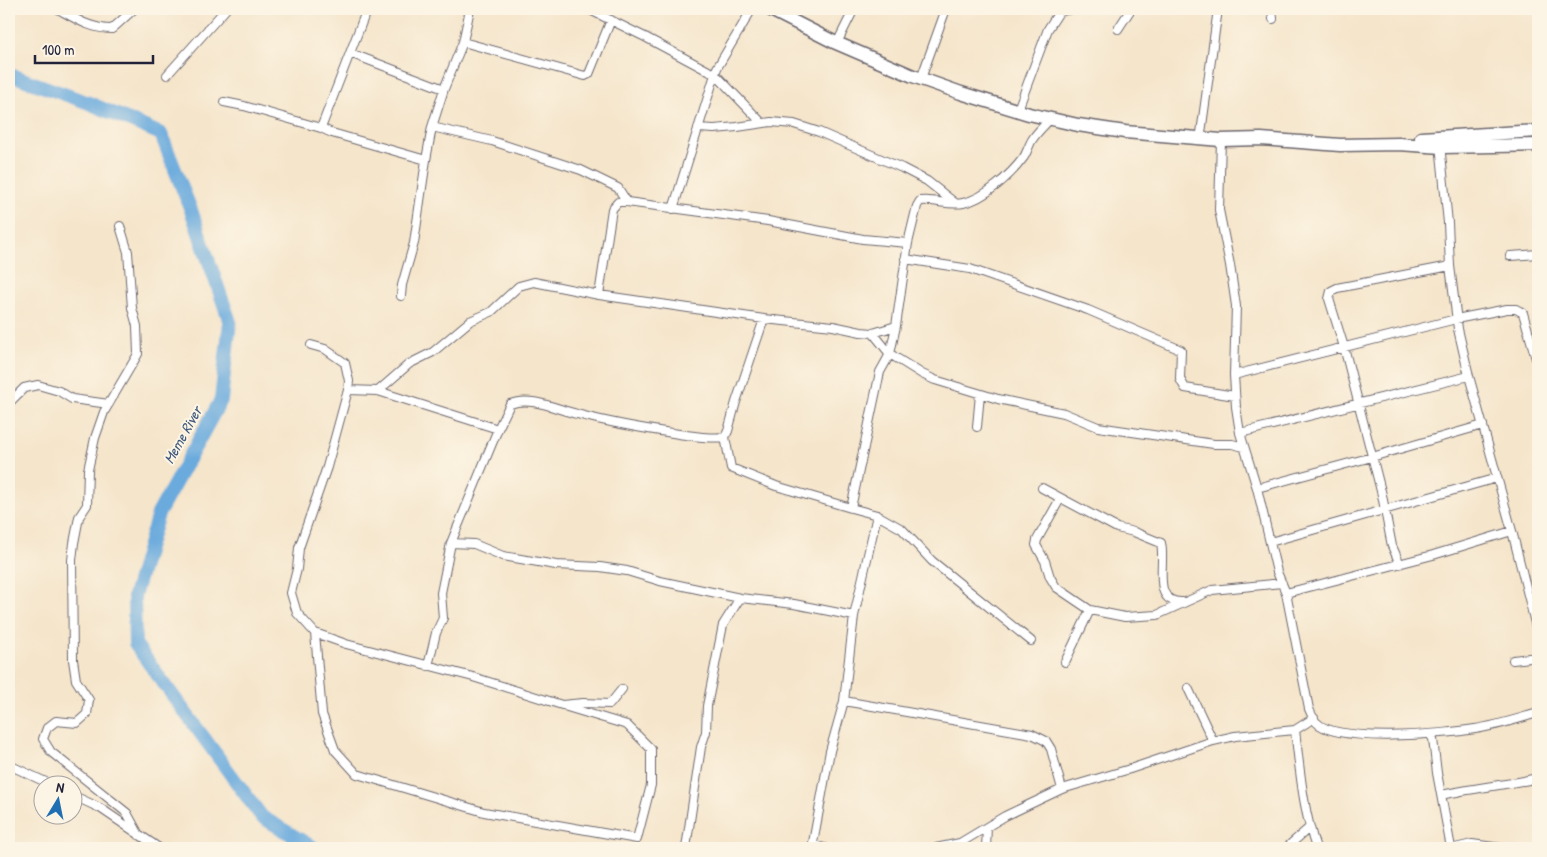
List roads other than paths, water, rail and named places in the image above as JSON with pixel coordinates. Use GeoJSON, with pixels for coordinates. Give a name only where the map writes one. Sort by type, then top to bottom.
{"type":"FeatureCollection","features":[{"type":"Feature","properties":{"kind":"main road"},"geometry":{"type":"LineString","coordinates":[[769,9],[834,42],[913,76],[960,93],[1050,119],[1078,125],[1125,132],[1221,140],[1261,139],[1340,144],[1440,142],[1538,131]]}},
{"type":"Feature","properties":{"kind":"main road"},"geometry":{"type":"LineString","coordinates":[[786,9],[840,37],[923,73],[1080,121],[1122,128],[1338,140],[1538,144]]}},
{"type":"Feature","properties":{"kind":"street"},"geometry":{"type":"LineString","coordinates":[[58,9],[84,23],[101,29],[112,29],[134,9]]}},
{"type":"Feature","properties":{"kind":"street"},"geometry":{"type":"LineString","coordinates":[[167,75],[226,9]]}},
{"type":"Feature","properties":{"kind":"street"},"geometry":{"type":"LineString","coordinates":[[321,128],[367,9]]}},
{"type":"Feature","properties":{"kind":"street"},"geometry":{"type":"LineString","coordinates":[[401,296],[402,285],[414,243],[432,127],[462,42],[470,9]]}},
{"type":"Feature","properties":{"kind":"street"},"geometry":{"type":"LineString","coordinates":[[588,9],[716,74],[762,123]]}},
{"type":"Feature","properties":{"kind":"street"},"geometry":{"type":"LineString","coordinates":[[673,209],[720,61],[752,9]]}},
{"type":"Feature","properties":{"kind":"street"},"geometry":{"type":"LineString","coordinates":[[840,37],[854,9]]}},
{"type":"Feature","properties":{"kind":"street"},"geometry":{"type":"LineString","coordinates":[[923,73],[946,9]]}},
{"type":"Feature","properties":{"kind":"street"},"geometry":{"type":"LineString","coordinates":[[1020,104],[1048,29],[1059,12],[1072,9]]}},
{"type":"Feature","properties":{"kind":"street"},"geometry":{"type":"LineString","coordinates":[[1118,29],[1131,9]]}},
{"type":"Feature","properties":{"kind":"street"},"geometry":{"type":"LineString","coordinates":[[1201,133],[1218,9]]}},
{"type":"Feature","properties":{"kind":"street"},"geometry":{"type":"LineString","coordinates":[[1272,9],[1273,20]]}},
{"type":"Feature","properties":{"kind":"street"},"geometry":{"type":"LineString","coordinates":[[462,42],[496,50],[578,76],[585,76],[589,74],[611,20]]}},
{"type":"Feature","properties":{"kind":"street"},"geometry":{"type":"LineString","coordinates":[[350,52],[444,90]]}},
{"type":"Feature","properties":{"kind":"street"},"geometry":{"type":"LineString","coordinates":[[224,102],[321,128],[332,133],[426,160]]}},
{"type":"Feature","properties":{"kind":"street"},"geometry":{"type":"LineString","coordinates":[[851,508],[880,372],[890,354],[896,326],[905,259],[917,206],[920,202],[927,200],[956,204],[972,201],[988,192],[1024,157],[1032,139],[1050,119]]}},
{"type":"Feature","properties":{"kind":"street"},"geometry":{"type":"LineString","coordinates":[[698,128],[714,129],[771,122],[794,124],[819,132],[902,168],[927,181],[956,204]]}},
{"type":"Feature","properties":{"kind":"street"},"geometry":{"type":"LineString","coordinates":[[432,127],[492,141],[581,170],[618,188],[627,202]]}},
{"type":"Feature","properties":{"kind":"street"},"geometry":{"type":"LineString","coordinates":[[1221,140],[1219,210],[1236,306],[1234,375],[1240,433],[1257,488],[1277,572],[1286,593],[1308,709],[1316,722],[1331,730],[1345,733],[1388,736],[1475,729],[1538,713]]}},
{"type":"Feature","properties":{"kind":"street"},"geometry":{"type":"LineString","coordinates":[[1440,142],[1456,318],[1469,376],[1538,635]]}},
{"type":"Feature","properties":{"kind":"street"},"geometry":{"type":"LineString","coordinates":[[599,294],[612,210],[618,202],[768,221],[863,239],[908,243]]}},
{"type":"Feature","properties":{"kind":"street"},"geometry":{"type":"LineString","coordinates":[[120,226],[128,252],[132,308],[137,326],[138,354],[104,412],[88,470],[87,505],[79,517],[76,527],[72,560],[73,660],[76,680],[89,700],[87,714],[78,723],[56,721],[46,728],[43,738],[51,752],[128,813],[139,835]]}},
{"type":"Feature","properties":{"kind":"street"},"geometry":{"type":"LineString","coordinates":[[1510,256],[1538,254]]}},
{"type":"Feature","properties":{"kind":"street"},"geometry":{"type":"LineString","coordinates":[[905,259],[970,269],[1088,310],[1181,350],[1180,379],[1185,388],[1235,396]]}},
{"type":"Feature","properties":{"kind":"street"},"geometry":{"type":"LineString","coordinates":[[1400,564],[1392,546],[1385,509],[1344,347],[1329,299],[1331,291],[1337,288],[1450,266]]}},
{"type":"Feature","properties":{"kind":"street"},"geometry":{"type":"LineString","coordinates":[[378,391],[409,364],[434,352],[470,321],[491,312],[519,286],[534,282],[599,294],[764,319],[833,326],[872,333],[896,326]]}},
{"type":"Feature","properties":{"kind":"street"},"geometry":{"type":"LineString","coordinates":[[1234,375],[1456,318],[1507,309],[1523,313],[1538,366]]}},
{"type":"Feature","properties":{"kind":"street"},"geometry":{"type":"LineString","coordinates":[[764,319],[725,437],[731,468],[776,486],[877,515],[902,529],[932,561],[1031,641]]}},
{"type":"Feature","properties":{"kind":"street"},"geometry":{"type":"LineString","coordinates":[[872,333],[890,354],[922,374],[980,394],[1064,413],[1098,427],[1214,444],[1232,444],[1244,448]]}},
{"type":"Feature","properties":{"kind":"street"},"geometry":{"type":"LineString","coordinates":[[310,345],[326,349],[346,363],[349,381],[327,467],[299,548],[297,569],[291,593],[297,613],[314,633],[346,644],[473,677],[627,725],[651,749],[651,785],[638,839],[484,812],[357,774],[335,750],[322,714],[314,633]]}},
{"type":"Feature","properties":{"kind":"street"},"geometry":{"type":"LineString","coordinates":[[1240,433],[1469,376]]}},
{"type":"Feature","properties":{"kind":"street"},"geometry":{"type":"LineString","coordinates":[[9,403],[24,388],[38,385],[59,391],[72,399],[109,404]]}},
{"type":"Feature","properties":{"kind":"street"},"geometry":{"type":"LineString","coordinates":[[348,390],[378,391],[498,430]]}},
{"type":"Feature","properties":{"kind":"street"},"geometry":{"type":"LineString","coordinates":[[977,427],[980,394]]}},
{"type":"Feature","properties":{"kind":"street"},"geometry":{"type":"LineString","coordinates":[[428,666],[436,633],[443,618],[441,593],[451,544],[510,404],[520,400],[577,415],[656,430],[715,438],[725,437]]}},
{"type":"Feature","properties":{"kind":"street"},"geometry":{"type":"LineString","coordinates":[[1257,488],[1483,425]]}},
{"type":"Feature","properties":{"kind":"street"},"geometry":{"type":"LineString","coordinates":[[1270,542],[1497,478]]}},
{"type":"Feature","properties":{"kind":"street"},"geometry":{"type":"LineString","coordinates":[[1042,488],[1117,528],[1134,532],[1161,543],[1163,550],[1162,589],[1169,600],[1184,602]]}},
{"type":"Feature","properties":{"kind":"street"},"geometry":{"type":"LineString","coordinates":[[1060,499],[1036,545],[1056,587],[1090,610],[1125,617],[1157,615],[1212,590],[1282,583]]}},
{"type":"Feature","properties":{"kind":"street"},"geometry":{"type":"LineString","coordinates":[[825,848],[812,847],[830,751],[844,701],[854,616],[877,515]]}},
{"type":"Feature","properties":{"kind":"street"},"geometry":{"type":"LineString","coordinates":[[1286,593],[1400,564],[1512,532]]}},
{"type":"Feature","properties":{"kind":"street"},"geometry":{"type":"LineString","coordinates":[[451,544],[474,544],[503,556],[556,565],[600,567],[627,571],[660,581],[740,598],[794,604],[854,616]]}},
{"type":"Feature","properties":{"kind":"street"},"geometry":{"type":"LineString","coordinates":[[686,848],[701,747],[706,732],[707,706],[723,625],[740,598]]}},
{"type":"Feature","properties":{"kind":"street"},"geometry":{"type":"LineString","coordinates":[[1065,662],[1090,610]]}},
{"type":"Feature","properties":{"kind":"street"},"geometry":{"type":"LineString","coordinates":[[1513,660],[1538,657]]}},
{"type":"Feature","properties":{"kind":"street"},"geometry":{"type":"LineString","coordinates":[[1188,688],[1213,741]]}},
{"type":"Feature","properties":{"kind":"street"},"geometry":{"type":"LineString","coordinates":[[562,705],[583,703],[610,704],[622,690]]}},
{"type":"Feature","properties":{"kind":"street"},"geometry":{"type":"LineString","coordinates":[[844,701],[1032,734],[1046,741],[1051,749],[1062,789]]}},
{"type":"Feature","properties":{"kind":"street"},"geometry":{"type":"LineString","coordinates":[[936,848],[960,843],[987,827],[1062,789],[1130,769],[1213,741],[1235,736],[1295,730],[1314,718]]}},
{"type":"Feature","properties":{"kind":"street"},"geometry":{"type":"LineString","coordinates":[[1295,730],[1303,799],[1309,828],[1316,848]]}},
{"type":"Feature","properties":{"kind":"street"},"geometry":{"type":"LineString","coordinates":[[1430,734],[1433,739],[1441,795],[1453,848],[1472,844],[1501,848]]}},
{"type":"Feature","properties":{"kind":"street"},"geometry":{"type":"LineString","coordinates":[[9,765],[32,776]]}},
{"type":"Feature","properties":{"kind":"street"},"geometry":{"type":"LineString","coordinates":[[1441,795],[1470,789],[1503,786],[1538,778]]}},
{"type":"Feature","properties":{"kind":"street"},"geometry":{"type":"LineString","coordinates":[[82,800],[100,808],[159,848]]}},
{"type":"Feature","properties":{"kind":"street"},"geometry":{"type":"LineString","coordinates":[[986,848],[987,827]]}},
{"type":"Feature","properties":{"kind":"street"},"geometry":{"type":"LineString","coordinates":[[1286,848],[1309,828]]}},
{"type":"Feature","properties":{"kind":"waterway","name":"Meme River"},"geometry":{"type":"LineString","coordinates":[[9,75],[89,103],[161,134],[191,210],[230,322],[221,400],[158,514],[134,596],[135,644],[262,817],[314,848]]}}]}
